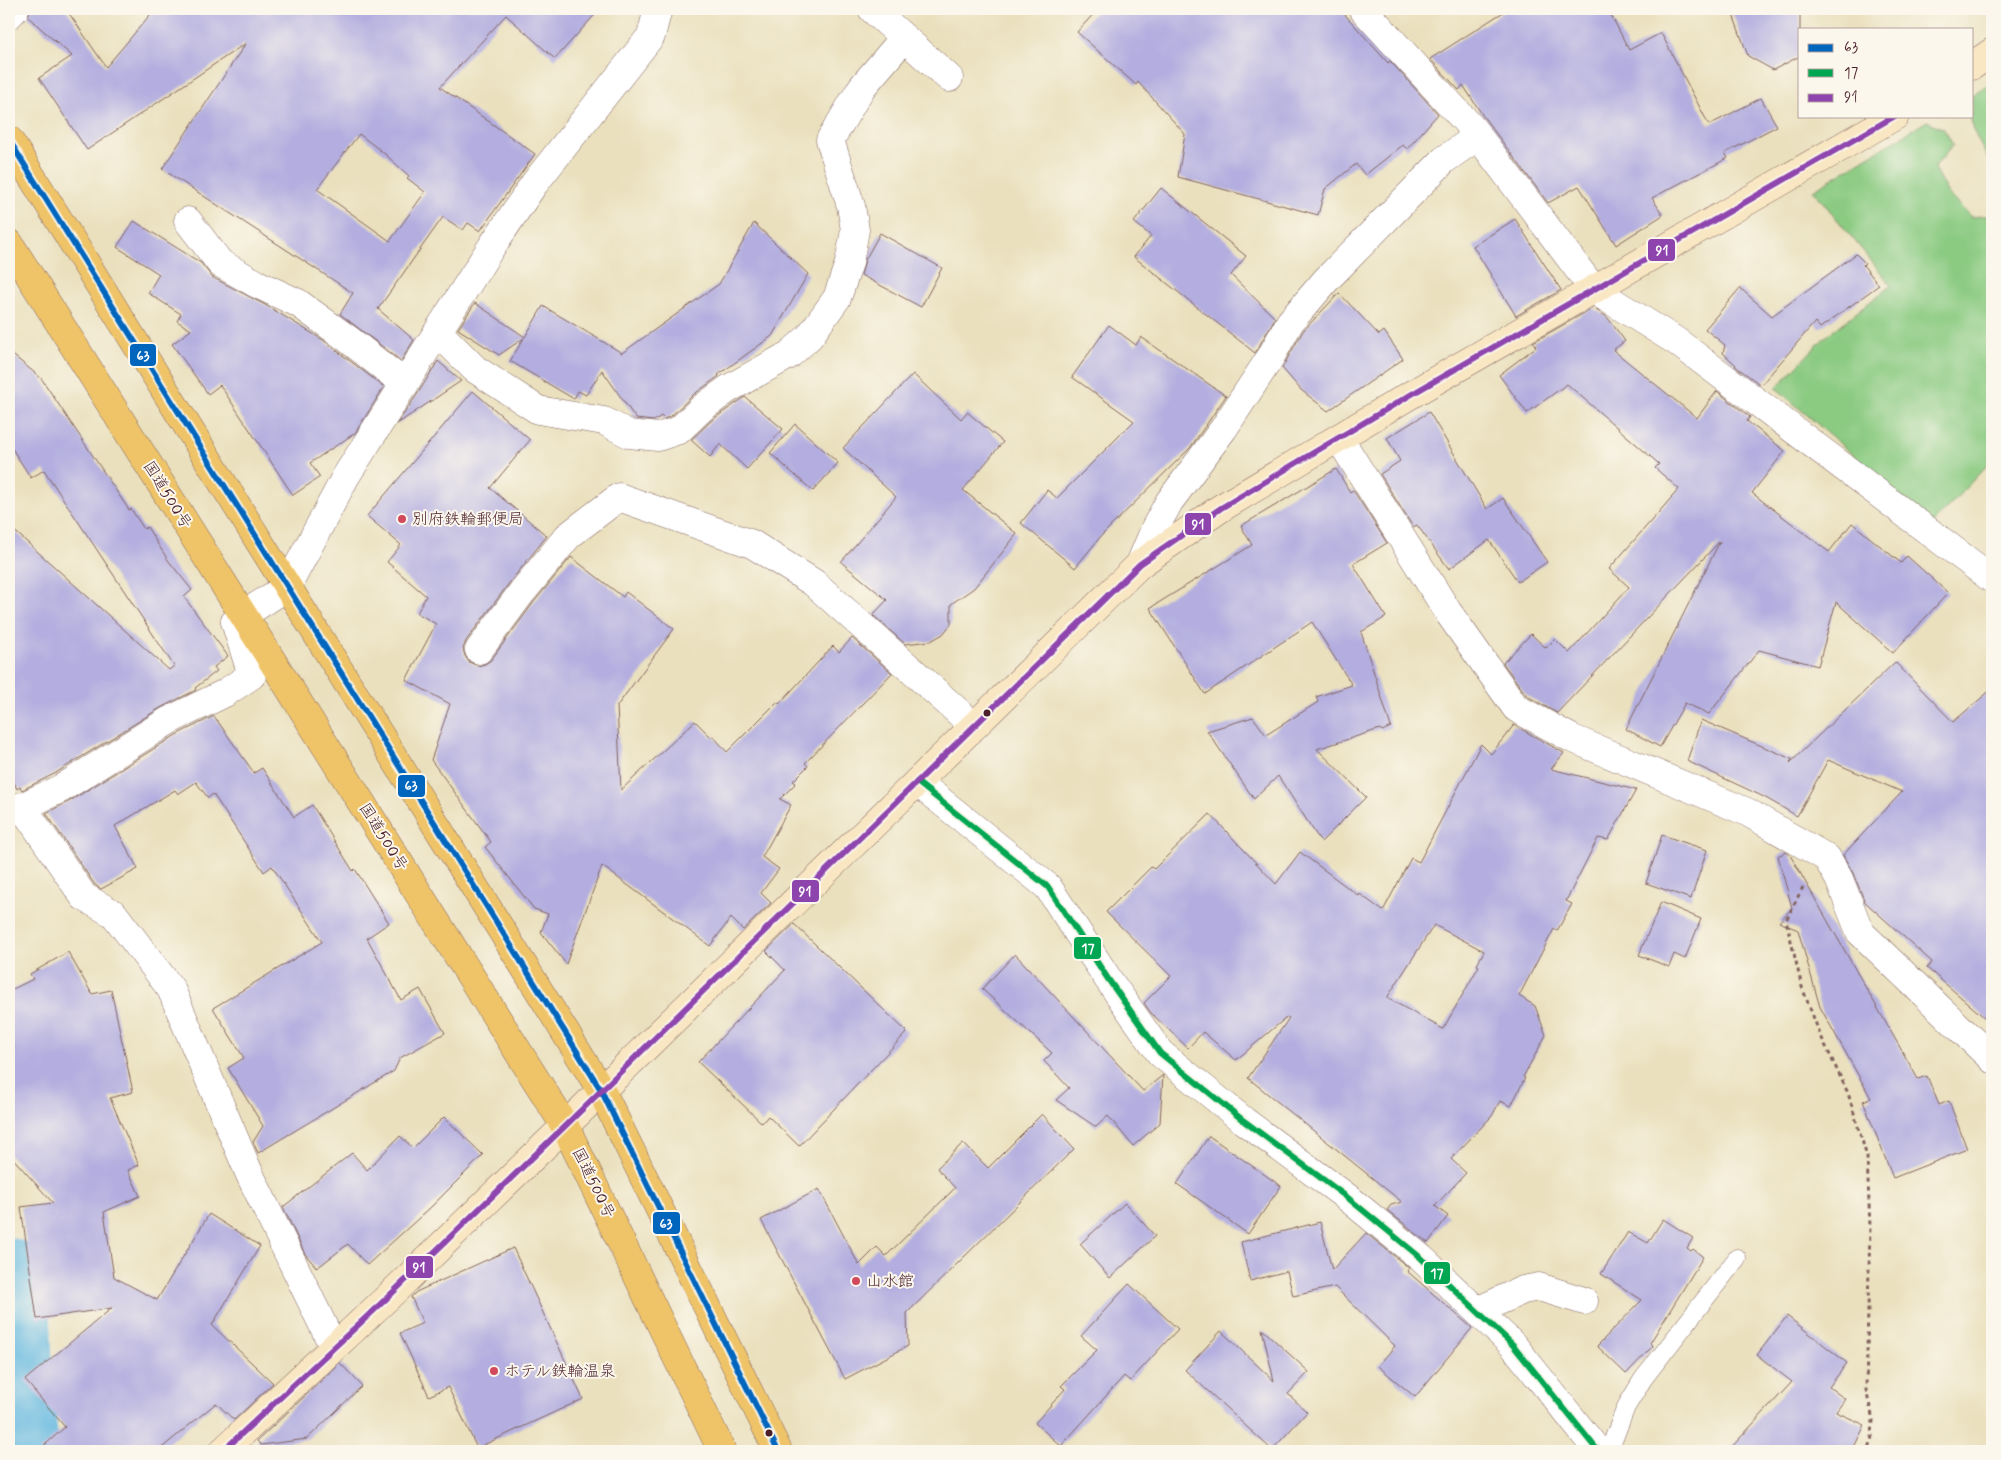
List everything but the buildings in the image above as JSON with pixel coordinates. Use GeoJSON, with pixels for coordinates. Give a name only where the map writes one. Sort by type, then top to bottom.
{"type":"FeatureCollection","features":[{"type":"Feature","properties":{"kind":"highway"},"geometry":{"type":"LineString","coordinates":[[9,140],[601,1090],[778,1451]]}},
{"type":"Feature","properties":{"kind":"highway","name":"国道500号"},"geometry":{"type":"LineString","coordinates":[[9,243],[565,1126],[722,1451]]}},
{"type":"Feature","properties":{"kind":"main road"},"geometry":{"type":"LineString","coordinates":[[1974,65],[1992,52]]}},
{"type":"Feature","properties":{"kind":"main road"},"geometry":{"type":"LineString","coordinates":[[222,1451],[394,1291],[565,1126],[1140,564],[1222,508],[1339,438],[1892,118]]}},
{"type":"Feature","properties":{"kind":"street"},"geometry":{"type":"LineString","coordinates":[[9,15],[15,9]]}},
{"type":"Feature","properties":{"kind":"street"},"geometry":{"type":"LineString","coordinates":[[334,1346],[250,1175],[171,989],[114,914],[84,897],[16,809],[62,788],[168,721],[225,693],[252,675],[235,622],[287,587],[346,476],[492,246],[534,184],[651,36],[658,9]]}},
{"type":"Feature","properties":{"kind":"street"},"geometry":{"type":"LineString","coordinates":[[872,9],[948,78]]}},
{"type":"Feature","properties":{"kind":"street"},"geometry":{"type":"LineString","coordinates":[[1363,9],[1478,136],[1594,290],[1676,341],[1992,578]]}},
{"type":"Feature","properties":{"kind":"street"},"geometry":{"type":"LineString","coordinates":[[438,332],[475,369],[538,410],[604,421],[629,434],[658,437],[679,430],[702,408],[728,390],[789,355],[809,337],[837,298],[849,263],[855,230],[851,206],[830,140],[862,87],[904,38]]}},
{"type":"Feature","properties":{"kind":"street"},"geometry":{"type":"LineString","coordinates":[[1140,564],[1156,526],[1169,502],[1224,428],[1270,358],[1290,322],[1326,280],[1444,160],[1478,136]]}},
{"type":"Feature","properties":{"kind":"street"},"geometry":{"type":"LineString","coordinates":[[188,221],[220,263],[298,303],[405,384]]}},
{"type":"Feature","properties":{"kind":"street"},"geometry":{"type":"LineString","coordinates":[[1339,438],[1448,612],[1516,708],[1571,738],[1747,812],[1827,858],[1839,879],[1860,932],[1992,1059]]}},
{"type":"Feature","properties":{"kind":"street"},"geometry":{"type":"LineString","coordinates":[[479,650],[522,592],[568,536],[619,497],[752,544],[814,583],[974,726]]}},
{"type":"Feature","properties":{"kind":"street"},"geometry":{"type":"LineString","coordinates":[[917,782],[1048,887],[1108,979],[1160,1053],[1244,1121],[1356,1204],[1422,1258],[1512,1346],[1598,1451]]}},
{"type":"Feature","properties":{"kind":"street"},"geometry":{"type":"LineString","coordinates":[[1477,1311],[1523,1290],[1539,1286],[1584,1301]]}},
{"type":"Feature","properties":{"kind":"lane"},"geometry":{"type":"LineString","coordinates":[[1609,1451],[1626,1407],[1642,1378],[1737,1258]]}},
{"type":"Feature","properties":{"kind":"path"},"geometry":{"type":"LineString","coordinates":[[1827,858],[1804,886],[1786,920],[1802,987],[1819,1032],[1848,1092],[1867,1157],[1870,1227],[1866,1390],[1873,1420],[1872,1437],[1867,1451]]}},
{"type":"Feature","properties":{"kind":"green space"},"geometry":{"type":"Polygon","coordinates":[[[1992,82],[1992,167],[1975,134],[1971,118],[1974,118],[1974,95],[1992,82]]]}},
{"type":"Feature","properties":{"kind":"green space"},"geometry":{"type":"Polygon","coordinates":[[[1927,121],[1944,129],[1953,145],[1934,168],[1948,194],[1971,217],[1992,215],[1992,460],[1932,524],[1776,388],[1823,339],[1891,285],[1813,190],[1927,121]]]}},
{"type":"Feature","properties":{"kind":"waterway"},"geometry":{"type":"LineString","coordinates":[[9,1273],[16,1324],[19,1396],[24,1451]]}},
{"type":"Feature","properties":{"kind":"transit line","name":"91"},"geometry":{"type":"LineString","coordinates":[[223,1451],[387,1298],[565,1126],[1140,564],[1221,508],[1412,394],[1892,118]]}},
{"type":"Feature","properties":{"kind":"transit line","name":"63"},"geometry":{"type":"LineString","coordinates":[[9,140],[601,1090],[778,1451]]}},
{"type":"Feature","properties":{"kind":"transit line","name":"17"},"geometry":{"type":"LineString","coordinates":[[917,782],[1048,887],[1108,979],[1160,1053],[1244,1121],[1348,1198],[1421,1258],[1513,1345],[1598,1451]]}},
{"type":"Feature","properties":{"kind":"place","name":"別府鉄輪郵便局"},"geometry":{"type":"Point","coordinates":[402,519]}},
{"type":"Feature","properties":{"kind":"place","name":"山水館"},"geometry":{"type":"Point","coordinates":[856,1281]}},
{"type":"Feature","properties":{"kind":"place","name":"ホテル鉄輪温泉"},"geometry":{"type":"Point","coordinates":[494,1371]}}]}
